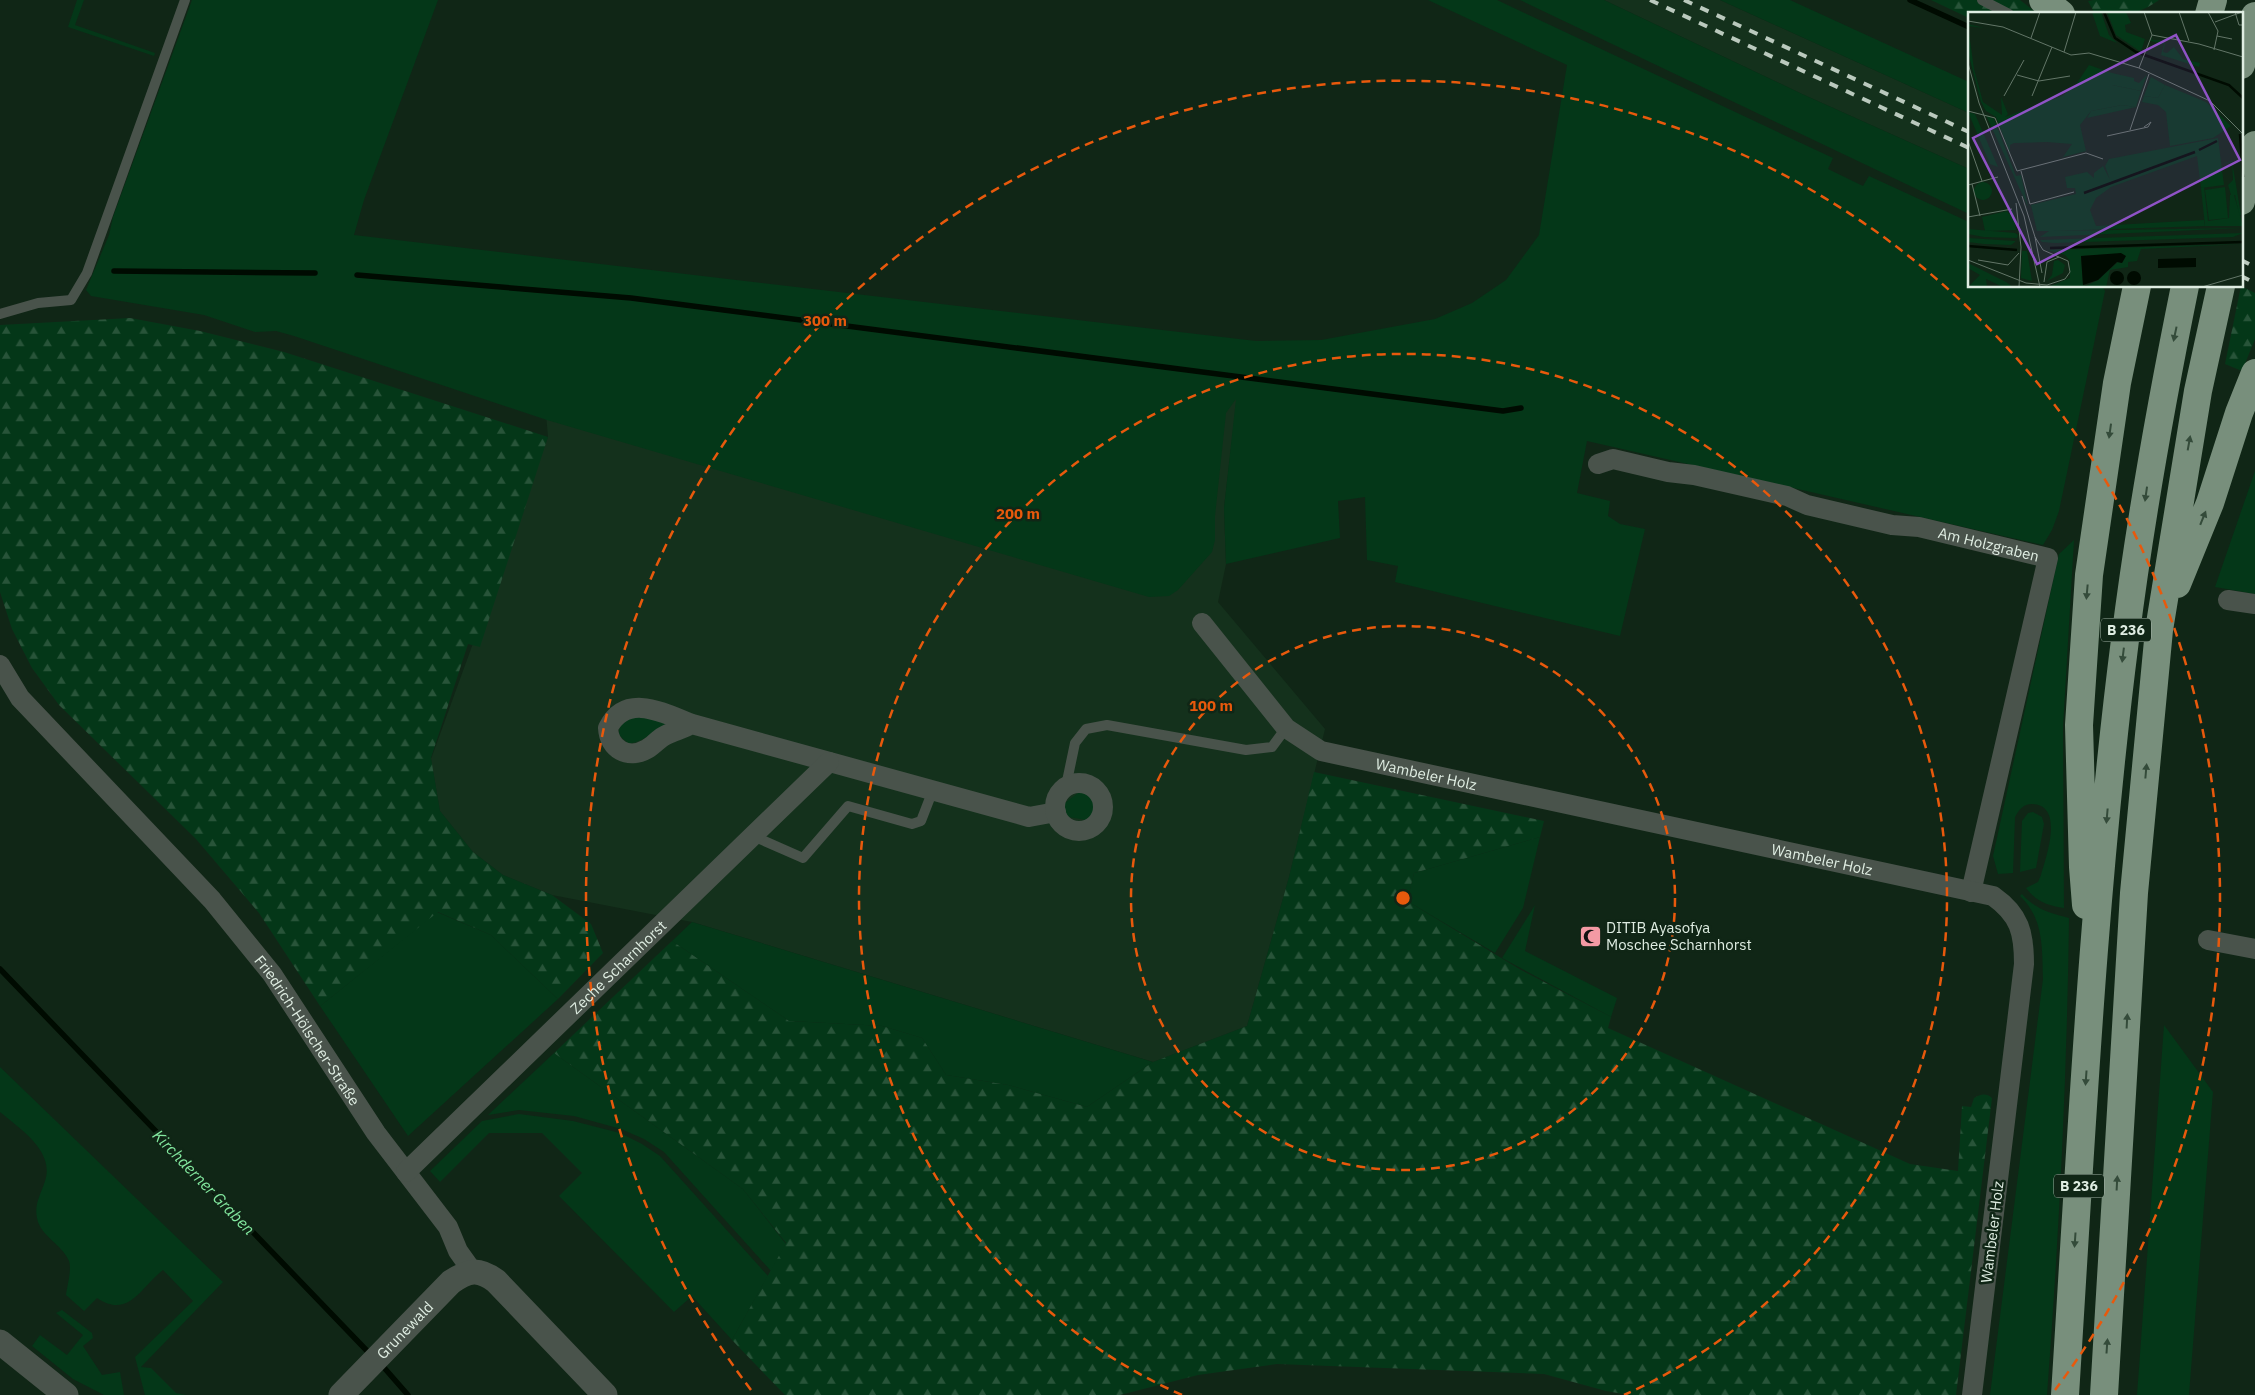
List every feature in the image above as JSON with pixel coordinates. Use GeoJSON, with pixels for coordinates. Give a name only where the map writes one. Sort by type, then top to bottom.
{"type":"FeatureCollection","features":[{"type":"Feature","properties":{"kind":"highway"},"geometry":{"type":"LineString","coordinates":[[2042,0],[2057,12]]}},
{"type":"Feature","properties":{"kind":"highway"},"geometry":{"type":"LineString","coordinates":[[2210,12],[2214,0]]}},
{"type":"Feature","properties":{"kind":"highway"},"geometry":{"type":"LineString","coordinates":[[2242,62],[2255,16]]}},
{"type":"Feature","properties":{"kind":"highway"},"geometry":{"type":"LineString","coordinates":[[2242,197],[2255,145]]}},
{"type":"Feature","properties":{"kind":"highway"},"geometry":{"type":"LineString","coordinates":[[2092,976],[2083,867],[2079,726],[2082,660],[2089,574],[2114,402],[2137,288]]}},
{"type":"Feature","properties":{"kind":"highway","name":"B 236"},"geometry":{"type":"LineString","coordinates":[[2065,1395],[2092,976],[2125,638],[2148,476],[2185,288]]}},
{"type":"Feature","properties":{"kind":"highway","name":"B 236"},"geometry":{"type":"LineString","coordinates":[[2104,1395],[2134,893],[2159,630],[2198,391],[2221,288]]}},
{"type":"Feature","properties":{"kind":"highway"},"geometry":{"type":"LineString","coordinates":[[2159,630],[2210,503],[2239,413],[2255,373]]}},
{"type":"Feature","properties":{"kind":"street","name":"Am Holzgraben"},"geometry":{"type":"LineString","coordinates":[[1598,464],[1612,459],[1668,472],[1694,475],[1787,496],[1807,505],[1892,525],[1919,527],[2048,558],[1971,892]]}},
{"type":"Feature","properties":{"kind":"street"},"geometry":{"type":"LineString","coordinates":[[2228,600],[2255,604]]}},
{"type":"Feature","properties":{"kind":"street","name":"Wambeler Holz"},"geometry":{"type":"LineString","coordinates":[[1202,623],[1286,728],[1321,751],[1993,896],[2006,905],[2017,921],[2024,941],[2024,964],[1972,1395]]}},
{"type":"Feature","properties":{"kind":"street","name":"Friedrich-Hölscher-Straße"},"geometry":{"type":"LineString","coordinates":[[0,665],[20,698],[212,900],[272,974],[376,1133],[448,1227],[458,1251],[473,1272]]}},
{"type":"Feature","properties":{"kind":"street"},"geometry":{"type":"LineString","coordinates":[[692,724],[1029,816],[1056,812]]}},
{"type":"Feature","properties":{"kind":"street","name":"Zeche Scharnhorst"},"geometry":{"type":"LineString","coordinates":[[406,1172],[829,762]]}},
{"type":"Feature","properties":{"kind":"street"},"geometry":{"type":"LineString","coordinates":[[1083,783],[1098,791],[1104,807],[1102,816],[1096,824],[1081,831],[1064,826],[1056,812],[1055,806],[1058,795],[1066,786],[1083,783]]}},
{"type":"Feature","properties":{"kind":"street"},"geometry":{"type":"LineString","coordinates":[[2208,940],[2255,949]]}},
{"type":"Feature","properties":{"kind":"street"},"geometry":{"type":"LineString","coordinates":[[473,1272],[486,1273],[496,1280],[605,1395]]}},
{"type":"Feature","properties":{"kind":"street","name":"Grunewald"},"geometry":{"type":"LineString","coordinates":[[341,1395],[452,1282],[466,1273],[473,1272]]}},
{"type":"Feature","properties":{"kind":"street"},"geometry":{"type":"LineString","coordinates":[[0,1342],[66,1395]]}},
{"type":"Feature","properties":{"kind":"lane"},"geometry":{"type":"LineString","coordinates":[[0,314],[38,304],[72,300],[88,273],[184,0]]}},
{"type":"Feature","properties":{"kind":"lane"},"geometry":{"type":"LineString","coordinates":[[1982,0],[2005,12]]}},
{"type":"Feature","properties":{"kind":"lane"},"geometry":{"type":"LineString","coordinates":[[1066,786],[1075,743],[1086,729],[1108,725],[1246,750],[1272,747],[1286,728]]}},
{"type":"Feature","properties":{"kind":"lane"},"geometry":{"type":"LineString","coordinates":[[753,836],[803,858],[848,806],[917,824],[922,821],[933,790]]}},
{"type":"Feature","properties":{"kind":"shaded area"},"geometry":{"type":"Polygon","coordinates":[[[1604,0],[1720,0],[1968,113],[1968,169],[1802,94],[1604,0]]]}},
{"type":"Feature","properties":{"kind":"shaded area"},"geometry":{"type":"Polygon","coordinates":[[[537,310],[1237,398],[1224,508],[1226,564],[1218,602],[1325,729],[1289,877],[1247,1026],[1153,1062],[692,922],[552,895],[503,875],[473,852],[440,811],[431,759],[548,437],[537,310]]]}},
{"type":"Feature","properties":{"kind":"green space"},"geometry":{"type":"Polygon","coordinates":[[[77,0],[84,0],[75,25],[155,53],[154,56],[68,27],[77,0]]]}},
{"type":"Feature","properties":{"kind":"green space"},"geometry":{"type":"Polygon","coordinates":[[[192,0],[438,0],[364,200],[354,235],[1256,341],[1321,340],[1435,319],[1472,303],[1506,280],[1539,235],[1567,65],[1428,0],[1497,0],[1833,158],[1828,169],[1863,186],[1869,176],[1968,222],[1968,288],[2103,288],[2105,291],[2059,511],[2052,530],[2043,545],[1587,441],[1577,493],[1610,501],[1608,516],[1620,524],[1645,529],[1620,636],[1395,582],[1398,566],[1367,560],[1365,497],[1338,501],[1340,538],[1226,564],[1224,508],[1236,399],[1226,413],[1215,516],[1215,540],[1212,552],[1178,590],[1169,596],[1149,597],[547,420],[294,336],[276,331],[255,332],[204,315],[91,296],[86,290],[109,235],[113,217],[192,0]]]}},
{"type":"Feature","properties":{"kind":"green space"},"geometry":{"type":"Polygon","coordinates":[[[1520,0],[1604,0],[1802,94],[1968,169],[1968,214],[1520,0]]]}},
{"type":"Feature","properties":{"kind":"green space"},"geometry":{"type":"Polygon","coordinates":[[[1720,0],[1790,0],[1968,82],[1968,113],[1720,0]]]}},
{"type":"Feature","properties":{"kind":"green space"},"geometry":{"type":"Polygon","coordinates":[[[1931,0],[2020,0],[2035,12],[1968,12],[1968,18],[1931,0]]]}},
{"type":"Feature","properties":{"kind":"green space"},"geometry":{"type":"Polygon","coordinates":[[[2159,0],[2136,12],[2094,12],[2088,1],[2159,0]]]}},
{"type":"Feature","properties":{"kind":"green space"},"geometry":{"type":"Polygon","coordinates":[[[2242,286],[2255,293],[2255,339],[2242,371],[2225,364],[2242,286]]]}},
{"type":"Feature","properties":{"kind":"green space"},"geometry":{"type":"Polygon","coordinates":[[[130,318],[200,331],[284,352],[548,437],[480,647],[468,644],[431,758],[440,811],[473,852],[503,875],[552,895],[591,924],[603,953],[558,999],[491,935],[438,912],[320,1006],[259,913],[196,839],[59,705],[32,668],[12,629],[0,592],[0,325],[130,318]]]}},
{"type":"Feature","properties":{"kind":"green space"},"geometry":{"type":"Polygon","coordinates":[[[2255,471],[2255,594],[2215,587],[2255,471]]]}},
{"type":"Feature","properties":{"kind":"green space"},"geometry":{"type":"Polygon","coordinates":[[[2074,540],[2063,726],[2064,908],[2043,902],[2034,897],[2026,888],[2038,882],[2049,845],[2051,822],[2048,813],[2042,807],[2032,804],[2026,805],[2015,817],[2013,873],[1998,874],[1993,856],[2059,554],[2074,540]]]}},
{"type":"Feature","properties":{"kind":"green space"},"geometry":{"type":"Polygon","coordinates":[[[632,717],[665,719],[667,723],[643,739],[628,743],[619,735],[619,731],[622,724],[632,717]]]}},
{"type":"Feature","properties":{"kind":"green space"},"geometry":{"type":"Polygon","coordinates":[[[1314,772],[1544,821],[1540,837],[1414,873],[1407,901],[1521,970],[1611,1017],[1608,1028],[1910,1164],[1958,1171],[1962,1106],[1971,1107],[1974,1098],[1981,1095],[1988,1095],[1992,1098],[1956,1395],[1629,1395],[1606,1391],[1544,1374],[1277,1364],[1198,1375],[1120,1395],[785,1395],[732,1340],[786,1243],[743,1189],[554,1053],[672,941],[789,1021],[882,1026],[922,1038],[946,1075],[1008,1085],[1087,1107],[1153,1062],[1247,1026],[1289,877],[1314,772]]]}},
{"type":"Feature","properties":{"kind":"green space"},"geometry":{"type":"Polygon","coordinates":[[[1078,793],[1086,793],[1096,803],[1094,813],[1086,820],[1063,816],[1065,803],[1078,793]]]}},
{"type":"Feature","properties":{"kind":"green space"},"geometry":{"type":"Polygon","coordinates":[[[2033,812],[2042,817],[2044,824],[2036,868],[2020,872],[2022,821],[2028,813],[2033,812]]]}},
{"type":"Feature","properties":{"kind":"green space"},"geometry":{"type":"Polygon","coordinates":[[[1540,837],[1523,908],[1495,953],[1407,901],[1414,873],[1540,837]]]}},
{"type":"Feature","properties":{"kind":"green space"},"geometry":{"type":"Polygon","coordinates":[[[2022,894],[2038,907],[2069,918],[2062,1156],[2055,1276],[2047,1395],[1990,1395],[2043,979],[2042,945],[2038,924],[2034,914],[2020,896],[2022,894]]]}},
{"type":"Feature","properties":{"kind":"green space"},"geometry":{"type":"Polygon","coordinates":[[[1535,905],[1525,951],[1617,998],[1611,1017],[1502,958],[1535,905]]]}},
{"type":"Feature","properties":{"kind":"green space"},"geometry":{"type":"Polygon","coordinates":[[[437,912],[491,935],[558,999],[408,1136],[320,1006],[437,912]]]}},
{"type":"Feature","properties":{"kind":"green space"},"geometry":{"type":"Polygon","coordinates":[[[692,922],[1153,1062],[1087,1107],[1008,1085],[946,1075],[922,1038],[882,1026],[789,1021],[672,941],[692,922]]]}},
{"type":"Feature","properties":{"kind":"green space"},"geometry":{"type":"Polygon","coordinates":[[[2164,1025],[2213,1092],[2189,1395],[2137,1395],[2164,1025]]]}},
{"type":"Feature","properties":{"kind":"green space"},"geometry":{"type":"Polygon","coordinates":[[[554,1053],[743,1189],[786,1244],[771,1271],[664,1152],[644,1139],[621,1129],[574,1116],[519,1110],[488,1115],[554,1053]]]}},
{"type":"Feature","properties":{"kind":"green space"},"geometry":{"type":"Polygon","coordinates":[[[0,1067],[223,1282],[141,1367],[151,1368],[176,1393],[186,1395],[145,1395],[135,1357],[193,1301],[163,1270],[133,1299],[126,1303],[118,1305],[108,1304],[97,1298],[84,1311],[66,1295],[70,1273],[69,1261],[66,1255],[42,1230],[36,1213],[47,1170],[45,1160],[40,1150],[26,1133],[0,1112],[0,1067]]]}},
{"type":"Feature","properties":{"kind":"green space"},"geometry":{"type":"Polygon","coordinates":[[[519,1114],[573,1121],[620,1133],[660,1156],[768,1276],[732,1340],[692,1296],[674,1312],[559,1196],[582,1173],[542,1133],[489,1133],[440,1182],[430,1171],[482,1121],[519,1114]]]}},
{"type":"Feature","properties":{"kind":"green space"},"geometry":{"type":"Polygon","coordinates":[[[62,1310],[92,1333],[93,1338],[83,1346],[102,1375],[120,1372],[124,1395],[104,1395],[73,1379],[32,1346],[40,1335],[67,1355],[83,1335],[56,1313],[62,1310]]]}},
{"type":"Feature","properties":{"kind":"waterway"},"geometry":{"type":"LineString","coordinates":[[1910,0],[1968,27]]}},
{"type":"Feature","properties":{"kind":"waterway"},"geometry":{"type":"LineString","coordinates":[[114,271],[315,273]]}},
{"type":"Feature","properties":{"kind":"waterway"},"geometry":{"type":"LineString","coordinates":[[357,275],[631,298],[1503,411],[1521,408]]}},
{"type":"Feature","properties":{"kind":"waterway","name":"Kirchderner Graben"},"geometry":{"type":"LineString","coordinates":[[0,969],[371,1355]]}},
{"type":"Feature","properties":{"kind":"waterway","name":"Kirchderner Graben"},"geometry":{"type":"LineString","coordinates":[[380,1363],[408,1395]]}},
{"type":"Feature","properties":{"kind":"railway"},"geometry":{"type":"LineString","coordinates":[[1650,0],[1968,148]]}},
{"type":"Feature","properties":{"kind":"railway"},"geometry":{"type":"LineString","coordinates":[[1684,0],[1968,132]]}},
{"type":"Feature","properties":{"kind":"railway"},"geometry":{"type":"LineString","coordinates":[[2242,260],[2255,267]]}},
{"type":"Feature","properties":{"kind":"railway"},"geometry":{"type":"LineString","coordinates":[[2242,276],[2255,283]]}},
{"type":"Feature","properties":{"kind":"place","name":"DITIB Ayasofya Moschee Scharnhorst"},"geometry":{"type":"Point","coordinates":[1590,936]}}]}
